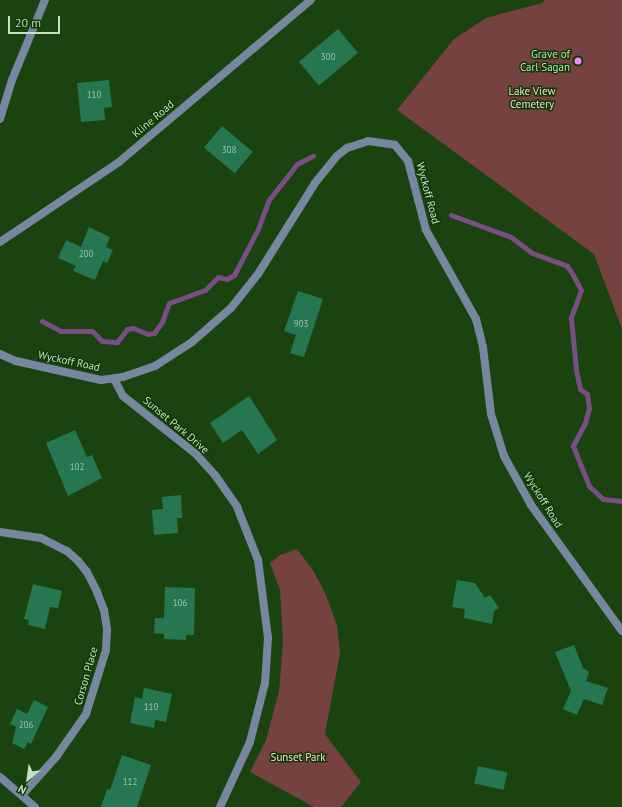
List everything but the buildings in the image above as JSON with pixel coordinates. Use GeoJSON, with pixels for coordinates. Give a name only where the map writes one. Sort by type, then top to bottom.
{"type":"FeatureCollection","features":[{"type":"Feature","properties":{"kind":"street"},"geometry":{"type":"LineString","coordinates":[[0,119],[12,80],[45,0]]}},
{"type":"Feature","properties":{"kind":"street","name":"Kline Road"},"geometry":{"type":"LineString","coordinates":[[0,242],[119,162],[311,0]]}},
{"type":"Feature","properties":{"kind":"street","name":"Wyckoff Road"},"geometry":{"type":"LineString","coordinates":[[0,354],[16,361],[85,378],[114,379],[144,371],[174,355],[231,308],[269,257],[320,176],[342,152],[368,141],[382,141],[395,145],[408,161],[426,230],[476,319],[483,347],[491,414],[504,456],[531,505],[622,631]]}},
{"type":"Feature","properties":{"kind":"street","name":"Sunset Park Drive"},"geometry":{"type":"LineString","coordinates":[[114,379],[123,396],[196,454],[215,475],[237,508],[258,560],[267,619],[265,678],[250,742],[220,807]]}},
{"type":"Feature","properties":{"kind":"street","name":"Corson Place"},"geometry":{"type":"LineString","coordinates":[[0,532],[41,538],[67,551],[87,572],[104,610],[107,630],[106,650],[86,714],[56,758],[22,795]]}},
{"type":"Feature","properties":{"kind":"street"},"geometry":{"type":"LineString","coordinates":[[0,777],[35,807]]}},
{"type":"Feature","properties":{"kind":"green space","name":"Lake View Cemetery"},"geometry":{"type":"Polygon","coordinates":[[[545,0],[622,0],[622,329],[594,254],[397,110],[454,39],[486,18],[542,3],[545,0]]]}},
{"type":"Feature","properties":{"kind":"green space","name":"Sunset Park"},"geometry":{"type":"Polygon","coordinates":[[[297,549],[313,570],[326,595],[337,625],[340,653],[325,734],[361,782],[341,807],[314,807],[250,772],[266,740],[279,691],[283,642],[280,590],[270,563],[280,555],[297,549]]]}},
{"type":"Feature","properties":{"kind":"waterway"},"geometry":{"type":"LineString","coordinates":[[42,321],[61,331],[92,331],[102,341],[117,342],[127,329],[133,328],[148,334],[154,333],[162,322],[169,303],[205,290],[218,277],[227,279],[234,275],[258,229],[268,201],[297,164],[313,156]]}},
{"type":"Feature","properties":{"kind":"waterway"},"geometry":{"type":"LineString","coordinates":[[451,215],[511,237],[532,253],[567,266],[573,275],[581,290],[571,318],[576,370],[580,389],[587,394],[589,408],[585,423],[573,446],[589,486],[603,499],[622,501]]}},
{"type":"Feature","properties":{"kind":"place","name":"Grave of Carl Sagan"},"geometry":{"type":"Point","coordinates":[578,61]}}]}
